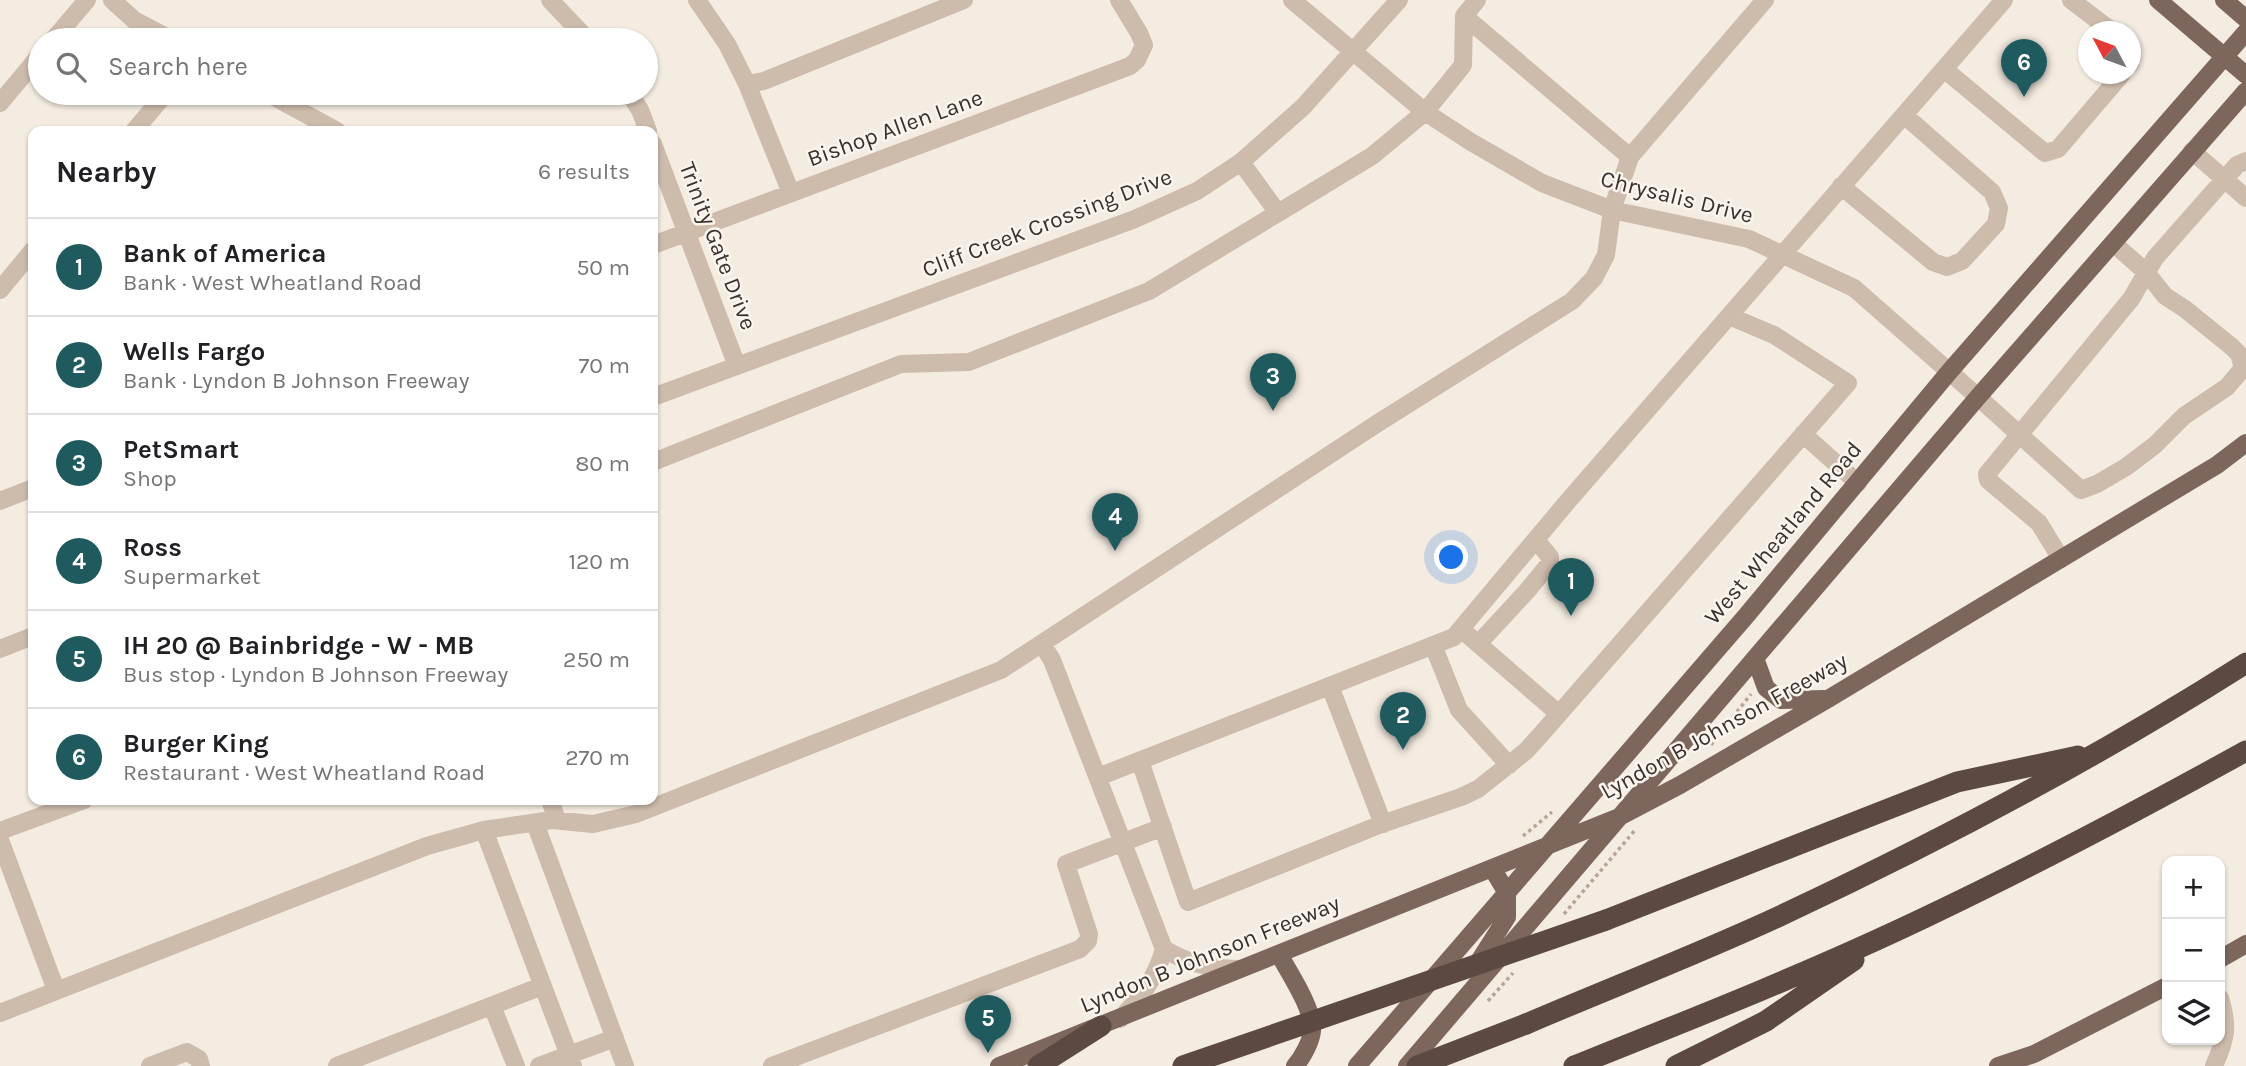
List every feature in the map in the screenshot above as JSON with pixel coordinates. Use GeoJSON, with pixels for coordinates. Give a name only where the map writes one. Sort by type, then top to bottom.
{"type":"FeatureCollection","features":[{"type":"Feature","properties":{"kind":"highway"},"geometry":{"type":"LineString","coordinates":[[1417,1066],[1525,1024],[1777,917],[1900,859],[2104,750],[2246,663]]}},
{"type":"Feature","properties":{"kind":"highway"},"geometry":{"type":"LineString","coordinates":[[1183,1066],[1606,920],[1957,782],[2104,750]]}},
{"type":"Feature","properties":{"kind":"highway"},"geometry":{"type":"LineString","coordinates":[[1574,1066],[1800,974],[1898,930],[2044,859],[2246,751]]}},
{"type":"Feature","properties":{"kind":"highway"},"geometry":{"type":"LineString","coordinates":[[1676,1066],[1766,1021],[1898,930]]}},
{"type":"Feature","properties":{"kind":"highway"},"geometry":{"type":"LineString","coordinates":[[1038,1066],[1111,1023]]}},
{"type":"Feature","properties":{"kind":"main road"},"geometry":{"type":"LineString","coordinates":[[2158,0],[2246,75]]}},
{"type":"Feature","properties":{"kind":"main road"},"geometry":{"type":"LineString","coordinates":[[2224,0],[2246,19]]}},
{"type":"Feature","properties":{"kind":"main road","name":"West Wheatland Road"},"geometry":{"type":"LineString","coordinates":[[1357,1066],[1858,483],[1949,373],[2246,32]]}},
{"type":"Feature","properties":{"kind":"main road"},"geometry":{"type":"LineString","coordinates":[[1407,1066],[1978,397],[2246,91]]}},
{"type":"Feature","properties":{"kind":"main road","name":"Lyndon B Johnson Freeway"},"geometry":{"type":"LineString","coordinates":[[999,1066],[1619,817],[1680,786],[1828,699],[2217,465],[2246,443]]}},
{"type":"Feature","properties":{"kind":"main road"},"geometry":{"type":"LineString","coordinates":[[1755,658],[1766,688],[1781,700],[1828,699]]}},
{"type":"Feature","properties":{"kind":"main road"},"geometry":{"type":"LineString","coordinates":[[1462,1002],[1473,971],[1507,917],[1507,893],[1492,867]]}},
{"type":"Feature","properties":{"kind":"main road"},"geometry":{"type":"LineString","coordinates":[[2225,956],[2246,944]]}},
{"type":"Feature","properties":{"kind":"main road"},"geometry":{"type":"LineString","coordinates":[[1279,954],[1308,1009],[1312,1031],[1295,1066]]}},
{"type":"Feature","properties":{"kind":"main road"},"geometry":{"type":"LineString","coordinates":[[1998,1066],[2037,1060],[2162,989]]}},
{"type":"Feature","properties":{"kind":"street"},"geometry":{"type":"LineString","coordinates":[[63,28],[87,0]]}},
{"type":"Feature","properties":{"kind":"street"},"geometry":{"type":"LineString","coordinates":[[112,0],[134,20],[149,28]]}},
{"type":"Feature","properties":{"kind":"street"},"geometry":{"type":"LineString","coordinates":[[550,0],[577,28]]}},
{"type":"Feature","properties":{"kind":"street"},"geometry":{"type":"LineString","coordinates":[[697,0],[727,44],[747,84],[791,193]]}},
{"type":"Feature","properties":{"kind":"street","name":"Bishop Allen Lane"},"geometry":{"type":"LineString","coordinates":[[658,243],[1130,66],[1138,60],[1144,45],[1119,0]]}},
{"type":"Feature","properties":{"kind":"street","name":"Chrysalis Drive"},"geometry":{"type":"LineString","coordinates":[[1292,0],[1425,112],[1542,183],[1612,210],[1749,239],[1854,288],[2081,490],[2126,467],[2155,445],[2184,416],[2227,387],[2243,368],[2239,354],[2165,296],[2146,272]]}},
{"type":"Feature","properties":{"kind":"street","name":"Cliff Creek Crossing Drive"},"geometry":{"type":"LineString","coordinates":[[658,395],[1135,219],[1197,191],[1241,162],[1303,107],[1399,0]]}},
{"type":"Feature","properties":{"kind":"street"},"geometry":{"type":"LineString","coordinates":[[658,460],[901,363],[969,362],[1149,291],[1372,156],[1425,112],[1463,65],[1464,16],[1477,0]]}},
{"type":"Feature","properties":{"kind":"street"},"geometry":{"type":"LineString","coordinates":[[0,1013],[427,846],[484,830],[557,821],[593,824],[636,814],[1001,670],[1378,423],[1572,301],[1594,278],[1606,255],[1612,210],[1630,157],[1765,0]]}},
{"type":"Feature","properties":{"kind":"street"},"geometry":{"type":"LineString","coordinates":[[1098,778],[1454,637],[2004,0]]}},
{"type":"Feature","properties":{"kind":"street"},"geometry":{"type":"LineString","coordinates":[[2071,0],[2099,21]]}},
{"type":"Feature","properties":{"kind":"street"},"geometry":{"type":"LineString","coordinates":[[747,84],[764,81],[960,1]]}},
{"type":"Feature","properties":{"kind":"street"},"geometry":{"type":"LineString","coordinates":[[1464,16],[1630,157]]}},
{"type":"Feature","properties":{"kind":"street"},"geometry":{"type":"LineString","coordinates":[[0,103],[28,69]]}},
{"type":"Feature","properties":{"kind":"street"},"geometry":{"type":"LineString","coordinates":[[1944,69],[2045,153],[2058,149],[2113,84]]}},
{"type":"Feature","properties":{"kind":"street"},"geometry":{"type":"LineString","coordinates":[[138,126],[156,105]]}},
{"type":"Feature","properties":{"kind":"street"},"geometry":{"type":"LineString","coordinates":[[289,105],[328,126]]}},
{"type":"Feature","properties":{"kind":"street"},"geometry":{"type":"LineString","coordinates":[[636,105],[646,126]]}},
{"type":"Feature","properties":{"kind":"street"},"geometry":{"type":"LineString","coordinates":[[1841,186],[1933,262],[1947,267],[1962,261],[1996,224],[1999,208],[1992,192],[1904,115]]}},
{"type":"Feature","properties":{"kind":"street"},"geometry":{"type":"LineString","coordinates":[[2192,151],[2246,198]]}},
{"type":"Feature","properties":{"kind":"street","name":"Trinity Gate Drive"},"geometry":{"type":"LineString","coordinates":[[658,157],[737,366]]}},
{"type":"Feature","properties":{"kind":"street"},"geometry":{"type":"LineString","coordinates":[[2061,559],[2039,523],[1988,480],[1987,474],[2131,299],[2155,258],[2237,165],[2246,161]]}},
{"type":"Feature","properties":{"kind":"street"},"geometry":{"type":"LineString","coordinates":[[1241,162],[1278,213]]}},
{"type":"Feature","properties":{"kind":"street"},"geometry":{"type":"LineString","coordinates":[[2113,243],[2146,272]]}},
{"type":"Feature","properties":{"kind":"street"},"geometry":{"type":"LineString","coordinates":[[0,290],[28,256]]}},
{"type":"Feature","properties":{"kind":"street"},"geometry":{"type":"LineString","coordinates":[[1140,761],[1188,902],[1478,789],[1526,751],[1848,383],[1774,335],[1729,316]]}},
{"type":"Feature","properties":{"kind":"street"},"geometry":{"type":"LineString","coordinates":[[1803,434],[1858,483]]}},
{"type":"Feature","properties":{"kind":"street"},"geometry":{"type":"LineString","coordinates":[[0,501],[28,490]]}},
{"type":"Feature","properties":{"kind":"street"},"geometry":{"type":"LineString","coordinates":[[1478,644],[1550,563],[1550,557],[1536,540]]}},
{"type":"Feature","properties":{"kind":"street"},"geometry":{"type":"LineString","coordinates":[[1461,629],[1559,714]]}},
{"type":"Feature","properties":{"kind":"street"},"geometry":{"type":"LineString","coordinates":[[0,649],[28,638]]}},
{"type":"Feature","properties":{"kind":"street"},"geometry":{"type":"LineString","coordinates":[[1042,643],[1052,660],[1164,949],[1159,967],[1143,995],[1111,1023]]}},
{"type":"Feature","properties":{"kind":"street"},"geometry":{"type":"LineString","coordinates":[[1433,645],[1459,710],[1509,765]]}},
{"type":"Feature","properties":{"kind":"street"},"geometry":{"type":"LineString","coordinates":[[1330,686],[1383,824]]}},
{"type":"Feature","properties":{"kind":"street"},"geometry":{"type":"LineString","coordinates":[[0,831],[70,805]]}},
{"type":"Feature","properties":{"kind":"street"},"geometry":{"type":"LineString","coordinates":[[552,805],[557,821]]}},
{"type":"Feature","properties":{"kind":"street"},"geometry":{"type":"LineString","coordinates":[[535,823],[625,1066]]}},
{"type":"Feature","properties":{"kind":"street"},"geometry":{"type":"LineString","coordinates":[[772,1066],[1080,949],[1088,941],[1089,934],[1066,864],[1163,827]]}},
{"type":"Feature","properties":{"kind":"street"},"geometry":{"type":"LineString","coordinates":[[484,830],[570,1060]]}},
{"type":"Feature","properties":{"kind":"street"},"geometry":{"type":"LineString","coordinates":[[0,840],[57,990]]}},
{"type":"Feature","properties":{"kind":"street"},"geometry":{"type":"LineString","coordinates":[[1164,949],[1181,958],[1217,969],[1244,968]]}},
{"type":"Feature","properties":{"kind":"street"},"geometry":{"type":"LineString","coordinates":[[337,1066],[542,986]]}},
{"type":"Feature","properties":{"kind":"street"},"geometry":{"type":"LineString","coordinates":[[492,1006],[516,1066]]}},
{"type":"Feature","properties":{"kind":"street"},"geometry":{"type":"LineString","coordinates":[[2225,1014],[2225,1041]]}},
{"type":"Feature","properties":{"kind":"street"},"geometry":{"type":"LineString","coordinates":[[539,1066],[570,1060],[615,1038]]}},
{"type":"Feature","properties":{"kind":"street"},"geometry":{"type":"LineString","coordinates":[[2214,1066],[2223,1045]]}},
{"type":"Feature","properties":{"kind":"street"},"geometry":{"type":"LineString","coordinates":[[150,1066],[187,1052],[199,1059],[201,1066]]}},
{"type":"Feature","properties":{"kind":"path"},"geometry":{"type":"LineString","coordinates":[[1709,747],[1752,693]]}},
{"type":"Feature","properties":{"kind":"path"},"geometry":{"type":"LineString","coordinates":[[1518,839],[1558,806]]}},
{"type":"Feature","properties":{"kind":"place","name":"Burger King"},"geometry":{"type":"Point","coordinates":[2024,97]}},
{"type":"Feature","properties":{"kind":"place","name":"PetSmart"},"geometry":{"type":"Point","coordinates":[1273,411]}},
{"type":"Feature","properties":{"kind":"place","name":"Ross"},"geometry":{"type":"Point","coordinates":[1115,551]}},
{"type":"Feature","properties":{"kind":"place","name":"Bank of America"},"geometry":{"type":"Point","coordinates":[1571,616]}},
{"type":"Feature","properties":{"kind":"place","name":"Wells Fargo"},"geometry":{"type":"Point","coordinates":[1403,750]}},
{"type":"Feature","properties":{"kind":"place","name":"IH 20 @ Bainbridge - W - MB"},"geometry":{"type":"Point","coordinates":[988,1053]}}]}
